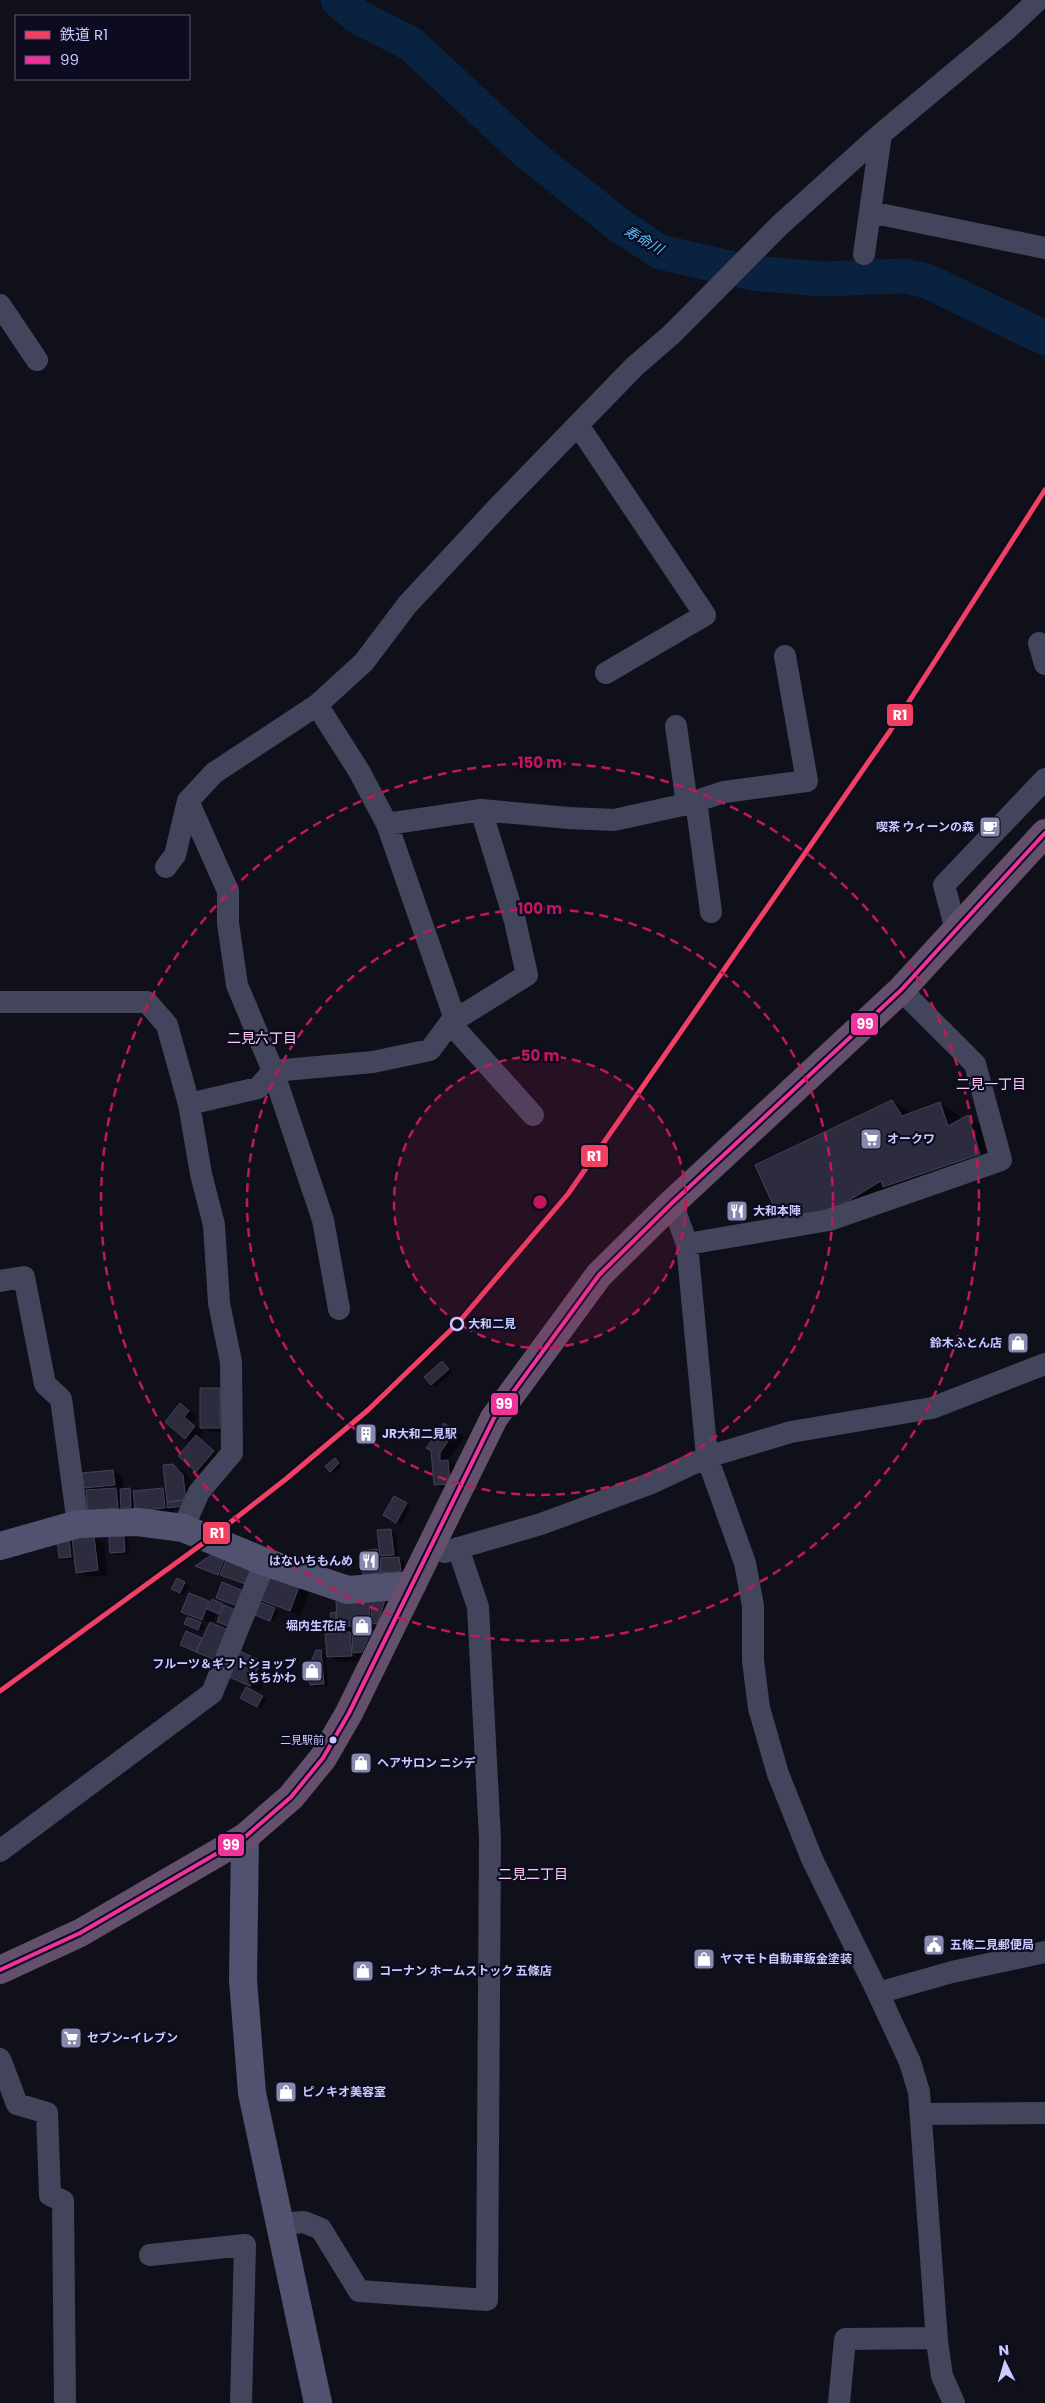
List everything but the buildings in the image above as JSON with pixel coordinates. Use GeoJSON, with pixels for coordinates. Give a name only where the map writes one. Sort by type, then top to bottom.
{"type":"FeatureCollection","features":[{"type":"Feature","properties":{"kind":"highway"},"geometry":{"type":"LineString","coordinates":[[0,1970],[80,1932],[244,1837],[290,1797],[323,1758],[349,1713],[494,1418],[599,1275],[900,990],[1045,833]]}},
{"type":"Feature","properties":{"kind":"street"},"geometry":{"type":"LineString","coordinates":[[166,867],[175,855],[188,801],[214,773],[317,705],[364,662],[407,605],[500,505],[578,425],[780,226],[881,134],[1007,29],[1038,0]]}},
{"type":"Feature","properties":{"kind":"street"},"geometry":{"type":"LineString","coordinates":[[864,254],[881,134]]}},
{"type":"Feature","properties":{"kind":"street"},"geometry":{"type":"LineString","coordinates":[[870,212],[1045,248]]}},
{"type":"Feature","properties":{"kind":"street"},"geometry":{"type":"LineString","coordinates":[[0,305],[37,360]]}},
{"type":"Feature","properties":{"kind":"street"},"geometry":{"type":"LineString","coordinates":[[578,425],[705,615],[606,673]]}},
{"type":"Feature","properties":{"kind":"street"},"geometry":{"type":"LineString","coordinates":[[387,824],[481,810],[614,820],[691,803],[724,792],[807,781],[785,656]]}},
{"type":"Feature","properties":{"kind":"street"},"geometry":{"type":"LineString","coordinates":[[317,705],[359,771],[387,824],[452,1021],[533,1115]]}},
{"type":"Feature","properties":{"kind":"street"},"geometry":{"type":"LineString","coordinates":[[676,726],[711,912]]}},
{"type":"Feature","properties":{"kind":"street"},"geometry":{"type":"LineString","coordinates":[[956,930],[944,884],[1045,779]]}},
{"type":"Feature","properties":{"kind":"street"},"geometry":{"type":"LineString","coordinates":[[188,801],[228,892],[228,923],[237,985],[273,1071],[323,1220],[339,1308]]}},
{"type":"Feature","properties":{"kind":"street"},"geometry":{"type":"LineString","coordinates":[[188,1104],[258,1088],[273,1071],[373,1062],[430,1050],[452,1021],[527,975],[515,921],[481,810]]}},
{"type":"Feature","properties":{"kind":"street"},"geometry":{"type":"LineString","coordinates":[[687,1244],[829,1220],[1001,1160],[975,1064],[900,990]]}},
{"type":"Feature","properties":{"kind":"street"},"geometry":{"type":"LineString","coordinates":[[0,1002],[148,1002],[167,1026],[188,1104],[201,1174],[214,1225],[219,1303],[231,1362],[232,1453],[199,1492],[183,1528]]}},
{"type":"Feature","properties":{"kind":"street"},"geometry":{"type":"LineString","coordinates":[[672,1204],[687,1244],[708,1457],[745,1563],[753,1606],[753,1661],[759,1708],[778,1774],[812,1859],[910,2062],[919,2092],[937,2338],[942,2376],[954,2403]]}},
{"type":"Feature","properties":{"kind":"street"},"geometry":{"type":"LineString","coordinates":[[0,1281],[24,1277],[45,1384],[61,1399],[78,1524]]}},
{"type":"Feature","properties":{"kind":"street"},"geometry":{"type":"LineString","coordinates":[[425,1559],[541,1524],[649,1484],[708,1457],[791,1432],[932,1408],[1045,1364]]}},
{"type":"Feature","properties":{"kind":"street"},"geometry":{"type":"LineString","coordinates":[[0,1546],[78,1524],[138,1522],[183,1528],[265,1562],[348,1590],[412,1585]]}},
{"type":"Feature","properties":{"kind":"street"},"geometry":{"type":"LineString","coordinates":[[279,2224],[304,2222],[321,2229],[359,2291],[487,2300],[490,1839],[478,1608],[458,1548]]}},
{"type":"Feature","properties":{"kind":"street"},"geometry":{"type":"LineString","coordinates":[[0,1851],[212,1693],[265,1562]]}},
{"type":"Feature","properties":{"kind":"street"},"geometry":{"type":"LineString","coordinates":[[244,1837],[243,1980],[252,2093],[318,2403]]}},
{"type":"Feature","properties":{"kind":"street"},"geometry":{"type":"LineString","coordinates":[[878,1993],[952,1972],[1045,1952]]}},
{"type":"Feature","properties":{"kind":"street"},"geometry":{"type":"LineString","coordinates":[[0,2059],[17,2104],[47,2113],[50,2195],[63,2201],[65,2403]]}},
{"type":"Feature","properties":{"kind":"street"},"geometry":{"type":"LineString","coordinates":[[921,2114],[1045,2113]]}},
{"type":"Feature","properties":{"kind":"street"},"geometry":{"type":"LineString","coordinates":[[150,2254],[245,2245],[241,2403]]}},
{"type":"Feature","properties":{"kind":"street"},"geometry":{"type":"LineString","coordinates":[[839,2403],[845,2339],[937,2338]]}},
{"type":"Feature","properties":{"kind":"waterway","name":"寿命川"},"geometry":{"type":"LineString","coordinates":[[338,0],[358,17],[411,44],[528,153],[619,225],[660,252],[752,273],[822,279],[904,276],[927,281],[1045,338]]}},
{"type":"Feature","properties":{"kind":"rail line","name":"R1"},"geometry":{"type":"LineString","coordinates":[[0,1691],[209,1539],[286,1479],[368,1410],[458,1323],[568,1194],[890,731],[1045,490]]}},
{"type":"Feature","properties":{"kind":"transit line","name":"99"},"geometry":{"type":"LineString","coordinates":[[0,1970],[80,1933],[245,1837],[291,1797],[323,1758],[349,1713],[494,1418],[599,1275],[672,1203],[901,990],[1045,833]]}},
{"type":"Feature","properties":{"kind":"place","name":"喫茶 ウィーンの森"},"geometry":{"type":"Point","coordinates":[990,827]}},
{"type":"Feature","properties":{"kind":"place","name":"オークワ"},"geometry":{"type":"Point","coordinates":[871,1139]}},
{"type":"Feature","properties":{"kind":"place","name":"大和本陣"},"geometry":{"type":"Point","coordinates":[737,1211]}},
{"type":"Feature","properties":{"kind":"place","name":"大和二見"},"geometry":{"type":"Point","coordinates":[457,1324]}},
{"type":"Feature","properties":{"kind":"place","name":"鈴木ふとん店"},"geometry":{"type":"Point","coordinates":[1018,1343]}},
{"type":"Feature","properties":{"kind":"place","name":"JR大和二見駅"},"geometry":{"type":"Point","coordinates":[366,1434]}},
{"type":"Feature","properties":{"kind":"place","name":"はないちもんめ"},"geometry":{"type":"Point","coordinates":[369,1561]}},
{"type":"Feature","properties":{"kind":"place","name":"堀内生花店"},"geometry":{"type":"Point","coordinates":[362,1626]}},
{"type":"Feature","properties":{"kind":"place","name":"フルーツ＆ギフトショップ ちちかわ"},"geometry":{"type":"Point","coordinates":[312,1671]}},
{"type":"Feature","properties":{"kind":"place","name":"二見駅前"},"geometry":{"type":"Point","coordinates":[333,1740]}},
{"type":"Feature","properties":{"kind":"place","name":"ヘアサロン ニシデ"},"geometry":{"type":"Point","coordinates":[361,1763]}},
{"type":"Feature","properties":{"kind":"place","name":"五條二見郵便局"},"geometry":{"type":"Point","coordinates":[934,1945]}},
{"type":"Feature","properties":{"kind":"place","name":"ヤマモト自動車鈑金塗装"},"geometry":{"type":"Point","coordinates":[704,1959]}},
{"type":"Feature","properties":{"kind":"place","name":"コーナン ホームストック 五條店"},"geometry":{"type":"Point","coordinates":[363,1971]}},
{"type":"Feature","properties":{"kind":"place","name":"セブン-イレブン"},"geometry":{"type":"Point","coordinates":[71,2038]}},
{"type":"Feature","properties":{"kind":"place","name":"ピノキオ美容室"},"geometry":{"type":"Point","coordinates":[286,2092]}},
{"type":"Feature","properties":{"kind":"district","name":"二見六丁目"},"geometry":{"type":"Point","coordinates":[262,1038]}},
{"type":"Feature","properties":{"kind":"district","name":"二見一丁目"},"geometry":{"type":"Point","coordinates":[991,1084]}},
{"type":"Feature","properties":{"kind":"district","name":"二見二丁目"},"geometry":{"type":"Point","coordinates":[533,1874]}}]}
